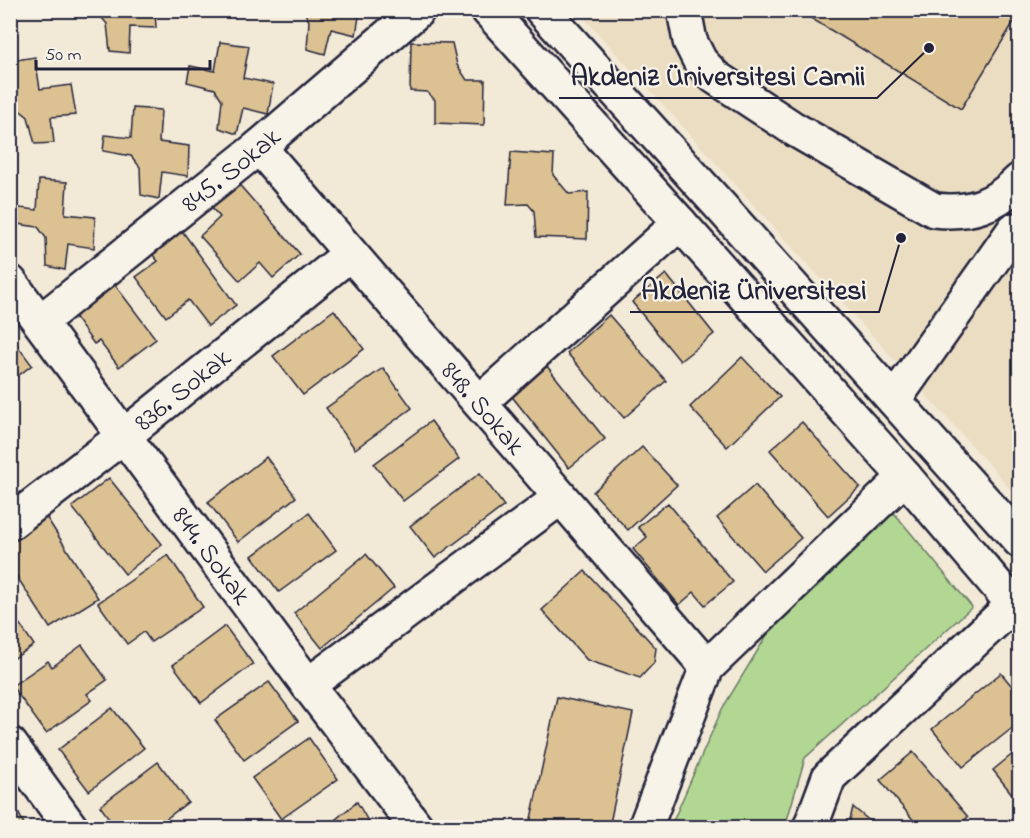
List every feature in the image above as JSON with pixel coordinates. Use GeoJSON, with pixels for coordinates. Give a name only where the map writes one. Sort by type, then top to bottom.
{"type":"FeatureCollection","features":[{"type":"Feature","properties":{"kind":"street","name":"845. Sokak"},"geometry":{"type":"LineString","coordinates":[[40,322],[259,147],[418,10]]}},
{"type":"Feature","properties":{"kind":"street"},"geometry":{"type":"LineString","coordinates":[[488,10],[680,223],[1016,608],[829,777],[810,828]]}},
{"type":"Feature","properties":{"kind":"street"},"geometry":{"type":"LineString","coordinates":[[542,10],[1020,541]]}},
{"type":"Feature","properties":{"kind":"street"},"geometry":{"type":"LineString","coordinates":[[684,10],[690,41],[700,61],[730,88],[785,123],[934,210],[951,212],[968,210],[989,203],[1008,192],[1020,180]]}},
{"type":"Feature","properties":{"kind":"street","name":"848. Sokak"},"geometry":{"type":"LineString","coordinates":[[259,147],[707,667]]}},
{"type":"Feature","properties":{"kind":"street"},"geometry":{"type":"LineString","coordinates":[[894,400],[1017,232],[1000,219],[989,203]]}},
{"type":"Feature","properties":{"kind":"street"},"geometry":{"type":"LineString","coordinates":[[480,402],[680,223]]}},
{"type":"Feature","properties":{"kind":"street","name":"836. Sokak"},"geometry":{"type":"LineString","coordinates":[[10,523],[125,435],[351,254]]}},
{"type":"Feature","properties":{"kind":"street","name":"844. Sokak"},"geometry":{"type":"LineString","coordinates":[[10,282],[125,435],[406,822]]}},
{"type":"Feature","properties":{"kind":"street"},"geometry":{"type":"LineString","coordinates":[[645,828],[707,667],[904,477]]}},
{"type":"Feature","properties":{"kind":"street"},"geometry":{"type":"LineString","coordinates":[[308,685],[560,498]]}},
{"type":"Feature","properties":{"kind":"street"},"geometry":{"type":"LineString","coordinates":[[10,744],[71,828]]}},
{"type":"Feature","properties":{"kind":"shaded area"},"geometry":{"type":"Polygon","coordinates":[[[578,11],[1019,11],[1019,500],[995,471],[578,11]]]}},
{"type":"Feature","properties":{"kind":"green space"},"geometry":{"type":"Polygon","coordinates":[[[890,508],[972,607],[805,758],[785,827],[670,828],[722,709],[781,612],[890,508]]]}},
{"type":"Feature","properties":{"kind":"building"},"geometry":{"type":"Polygon","coordinates":[[[69,10],[155,10],[156,28],[130,27],[129,53],[110,51],[107,24],[98,13],[69,10]]]}},
{"type":"Feature","properties":{"kind":"building"},"geometry":{"type":"Polygon","coordinates":[[[303,10],[360,10],[356,35],[331,29],[325,54],[307,49],[309,21],[303,10]]]}},
{"type":"Feature","properties":{"kind":"building"},"geometry":{"type":"Polygon","coordinates":[[[813,10],[1020,10],[1020,12],[961,109],[809,17],[813,10]]]}},
{"type":"Feature","properties":{"kind":"building"},"geometry":{"type":"Polygon","coordinates":[[[220,42],[249,46],[243,78],[273,84],[268,114],[243,108],[237,134],[219,128],[222,100],[215,89],[187,82],[190,66],[215,71],[220,42]]]}},
{"type":"Feature","properties":{"kind":"building"},"geometry":{"type":"Polygon","coordinates":[[[411,42],[452,43],[457,65],[467,80],[485,80],[484,125],[435,123],[435,100],[427,92],[410,91],[411,42]]]}},
{"type":"Feature","properties":{"kind":"building"},"geometry":{"type":"Polygon","coordinates":[[[35,57],[40,89],[71,85],[76,115],[51,117],[54,143],[35,144],[28,117],[17,108],[10,109],[10,92],[12,92],[10,61],[35,57]]]}},
{"type":"Feature","properties":{"kind":"building"},"geometry":{"type":"Polygon","coordinates":[[[133,108],[161,110],[159,142],[189,146],[188,176],[162,172],[159,199],[141,195],[140,167],[131,156],[103,151],[105,135],[131,138],[133,108]]]}},
{"type":"Feature","properties":{"kind":"building"},"geometry":{"type":"Polygon","coordinates":[[[511,152],[554,155],[553,175],[569,194],[588,192],[587,239],[536,237],[534,211],[528,204],[507,205],[511,152]]]}},
{"type":"Feature","properties":{"kind":"building"},"geometry":{"type":"Polygon","coordinates":[[[39,180],[67,182],[65,214],[95,217],[94,248],[68,244],[65,270],[47,266],[46,238],[38,227],[10,223],[11,207],[37,210],[39,180]]]}},
{"type":"Feature","properties":{"kind":"building"},"geometry":{"type":"Polygon","coordinates":[[[236,181],[300,254],[273,278],[260,263],[240,281],[200,236],[220,217],[209,205],[236,181]]]}},
{"type":"Feature","properties":{"kind":"building"},"geometry":{"type":"Polygon","coordinates":[[[177,224],[236,305],[208,326],[188,300],[166,317],[136,277],[158,261],[146,247],[177,224]]]}},
{"type":"Feature","properties":{"kind":"building"},"geometry":{"type":"Polygon","coordinates":[[[666,274],[714,334],[680,361],[632,302],[666,274]]]}},
{"type":"Feature","properties":{"kind":"building"},"geometry":{"type":"Polygon","coordinates":[[[112,281],[156,339],[119,367],[99,341],[94,344],[71,312],[112,281]]]}},
{"type":"Feature","properties":{"kind":"building"},"geometry":{"type":"Polygon","coordinates":[[[334,310],[364,349],[303,395],[273,356],[334,310]]]}},
{"type":"Feature","properties":{"kind":"building"},"geometry":{"type":"Polygon","coordinates":[[[609,315],[666,381],[624,418],[567,353],[609,315]]]}},
{"type":"Feature","properties":{"kind":"building"},"geometry":{"type":"Polygon","coordinates":[[[10,336],[32,365],[10,382],[10,336]]]}},
{"type":"Feature","properties":{"kind":"building"},"geometry":{"type":"Polygon","coordinates":[[[742,357],[780,397],[727,447],[690,407],[742,357]]]}},
{"type":"Feature","properties":{"kind":"building"},"geometry":{"type":"Polygon","coordinates":[[[542,360],[605,439],[569,468],[506,389],[542,360]]]}},
{"type":"Feature","properties":{"kind":"building"},"geometry":{"type":"Polygon","coordinates":[[[383,368],[412,408],[355,449],[326,408],[383,368]]]}},
{"type":"Feature","properties":{"kind":"building"},"geometry":{"type":"Polygon","coordinates":[[[431,421],[459,459],[403,501],[374,464],[431,421]]]}},
{"type":"Feature","properties":{"kind":"building"},"geometry":{"type":"Polygon","coordinates":[[[802,422],[860,487],[828,516],[770,450],[802,422]]]}},
{"type":"Feature","properties":{"kind":"building"},"geometry":{"type":"Polygon","coordinates":[[[642,447],[677,485],[628,530],[593,492],[642,447]]]}},
{"type":"Feature","properties":{"kind":"building"},"geometry":{"type":"Polygon","coordinates":[[[266,457],[296,497],[238,542],[208,502],[266,457]]]}},
{"type":"Feature","properties":{"kind":"building"},"geometry":{"type":"Polygon","coordinates":[[[480,473],[504,506],[435,558],[410,526],[480,473]]]}},
{"type":"Feature","properties":{"kind":"building"},"geometry":{"type":"Polygon","coordinates":[[[109,478],[162,544],[125,574],[72,507],[109,478]]]}},
{"type":"Feature","properties":{"kind":"building"},"geometry":{"type":"Polygon","coordinates":[[[755,485],[801,538],[763,571],[717,518],[755,485]]]}},
{"type":"Feature","properties":{"kind":"building"},"geometry":{"type":"Polygon","coordinates":[[[668,503],[733,582],[705,605],[694,592],[679,605],[633,549],[647,537],[638,527],[668,503]]]}},
{"type":"Feature","properties":{"kind":"building"},"geometry":{"type":"Polygon","coordinates":[[[309,513],[336,550],[279,592],[252,556],[309,513]]]}},
{"type":"Feature","properties":{"kind":"building"},"geometry":{"type":"Polygon","coordinates":[[[45,515],[98,598],[50,628],[10,566],[10,537],[45,515]]]}},
{"type":"Feature","properties":{"kind":"building"},"geometry":{"type":"Polygon","coordinates":[[[366,554],[394,588],[322,648],[294,613],[366,554]]]}},
{"type":"Feature","properties":{"kind":"building"},"geometry":{"type":"Polygon","coordinates":[[[168,555],[203,607],[151,642],[144,632],[127,644],[98,603],[168,555]]]}},
{"type":"Feature","properties":{"kind":"building"},"geometry":{"type":"Polygon","coordinates":[[[585,571],[656,648],[654,663],[640,678],[587,660],[542,610],[585,571]]]}},
{"type":"Feature","properties":{"kind":"building"},"geometry":{"type":"Polygon","coordinates":[[[10,610],[34,645],[10,661],[10,610]]]}},
{"type":"Feature","properties":{"kind":"building"},"geometry":{"type":"Polygon","coordinates":[[[225,626],[253,664],[201,703],[173,665],[225,626]]]}},
{"type":"Feature","properties":{"kind":"building"},"geometry":{"type":"Polygon","coordinates":[[[82,645],[107,680],[87,694],[92,700],[46,733],[12,686],[48,661],[52,667],[82,645]]]}},
{"type":"Feature","properties":{"kind":"building"},"geometry":{"type":"Polygon","coordinates":[[[1001,673],[1020,696],[1020,722],[963,767],[932,729],[1001,673]]]}},
{"type":"Feature","properties":{"kind":"building"},"geometry":{"type":"Polygon","coordinates":[[[269,682],[298,721],[244,760],[215,720],[269,682]]]}},
{"type":"Feature","properties":{"kind":"building"},"geometry":{"type":"Polygon","coordinates":[[[557,697],[633,713],[609,828],[529,828],[557,697]]]}},
{"type":"Feature","properties":{"kind":"building"},"geometry":{"type":"Polygon","coordinates":[[[112,708],[144,748],[89,791],[58,750],[112,708]]]}},
{"type":"Feature","properties":{"kind":"building"},"geometry":{"type":"Polygon","coordinates":[[[309,738],[338,779],[281,819],[252,778],[309,738]]]}},
{"type":"Feature","properties":{"kind":"building"},"geometry":{"type":"Polygon","coordinates":[[[1020,748],[1020,804],[993,770],[1020,748]]]}},
{"type":"Feature","properties":{"kind":"building"},"geometry":{"type":"Polygon","coordinates":[[[913,752],[968,817],[955,828],[920,828],[880,780],[913,752]]]}},
{"type":"Feature","properties":{"kind":"building"},"geometry":{"type":"Polygon","coordinates":[[[158,762],[188,802],[154,828],[116,828],[100,806],[158,762]]]}},
{"type":"Feature","properties":{"kind":"building"},"geometry":{"type":"Polygon","coordinates":[[[357,802],[372,828],[325,828],[357,802]]]}},
{"type":"Feature","properties":{"kind":"building"},"geometry":{"type":"Polygon","coordinates":[[[14,804],[26,828],[10,828],[10,806],[14,804]]]}},
{"type":"Feature","properties":{"kind":"building"},"geometry":{"type":"Polygon","coordinates":[[[853,807],[878,828],[848,828],[853,807]]]}},
{"type":"Feature","properties":{"kind":"place","name":"Akdeniz Üniversitesi Camii"},"geometry":{"type":"Point","coordinates":[929,48]}},
{"type":"Feature","properties":{"kind":"place","name":"Akdeniz Üniversitesi"},"geometry":{"type":"Point","coordinates":[901,238]}}]}
